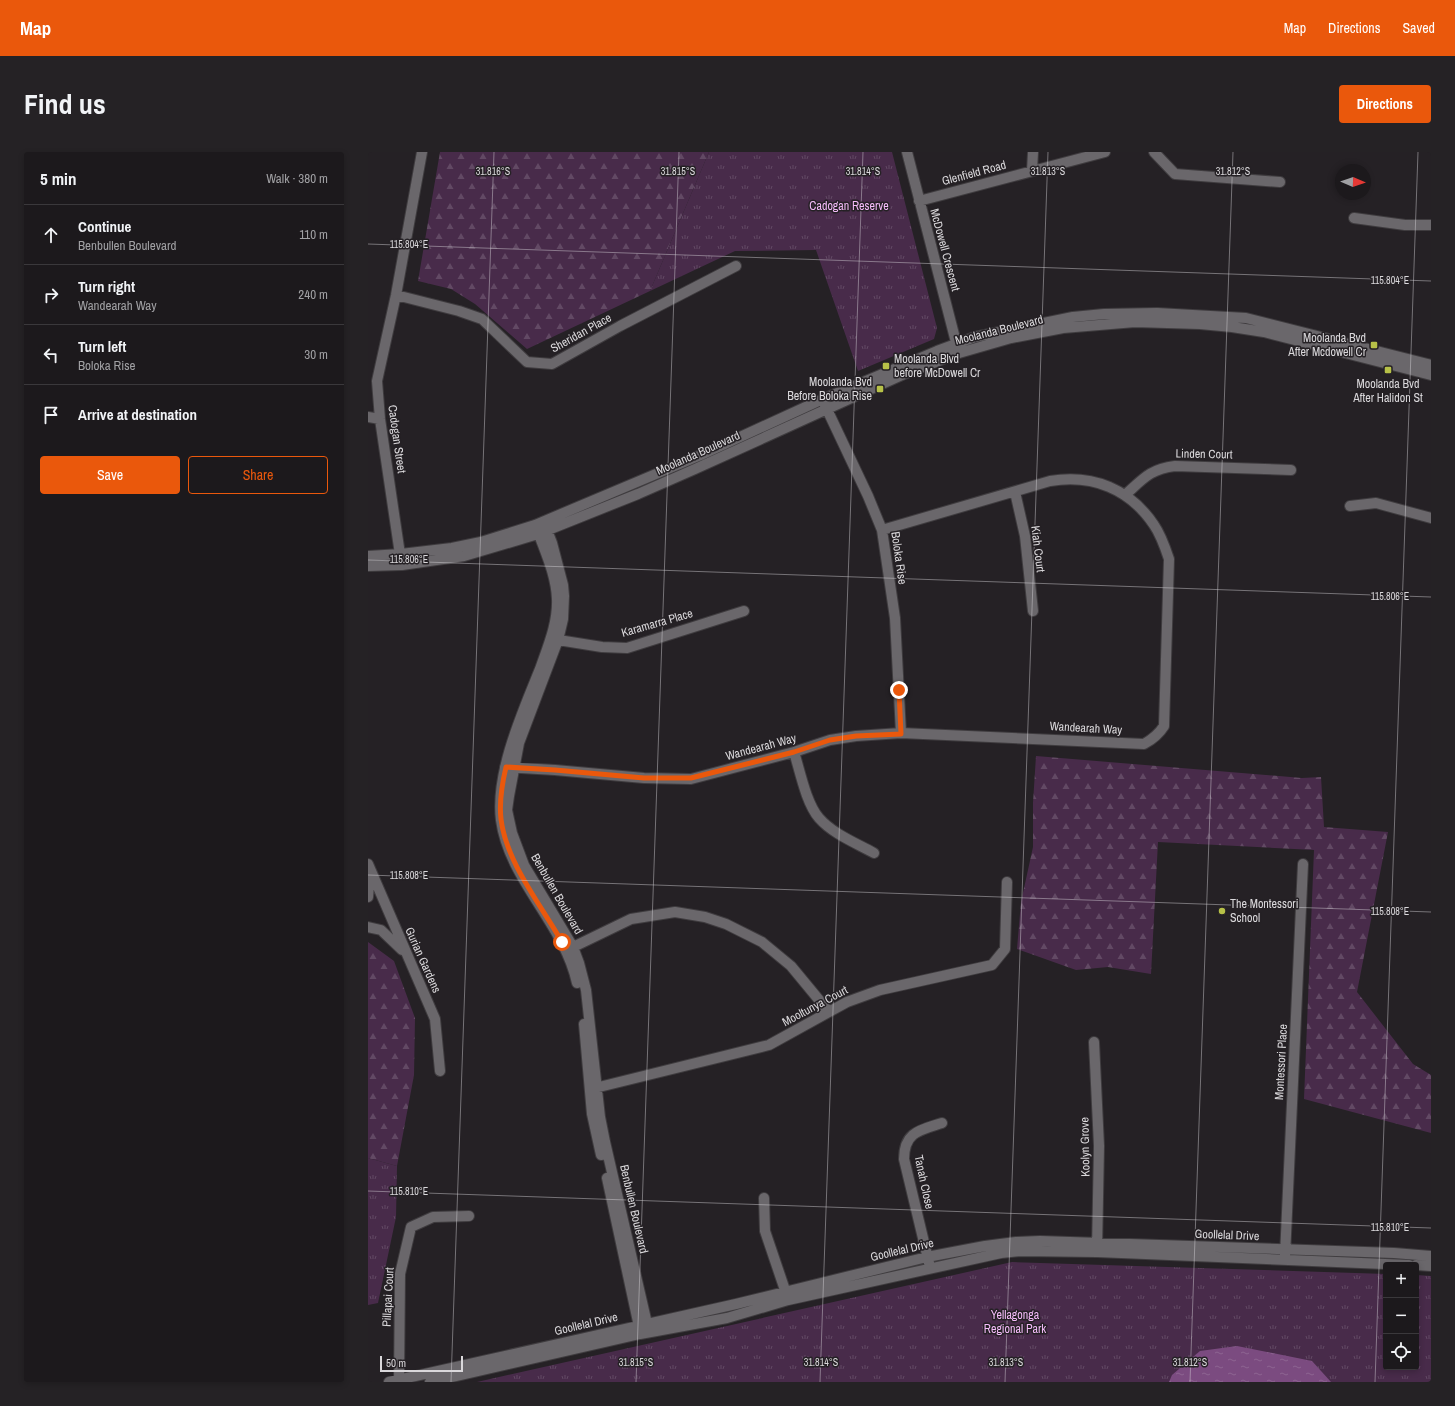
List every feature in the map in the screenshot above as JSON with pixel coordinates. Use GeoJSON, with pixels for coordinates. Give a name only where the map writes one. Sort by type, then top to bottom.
{"type":"FeatureCollection","features":[{"type":"Feature","properties":{"kind":"street","name":"Cadogan Street"},"geometry":{"type":"LineString","coordinates":[[401,559],[380,419],[377,381],[396,295],[422,152]]}},
{"type":"Feature","properties":{"kind":"street","name":"McDowell Crescent"},"geometry":{"type":"LineString","coordinates":[[907,152],[958,349]]}},
{"type":"Feature","properties":{"kind":"street"},"geometry":{"type":"LineString","coordinates":[[1032,171],[1033,152]]}},
{"type":"Feature","properties":{"kind":"street","name":"Glenfield Road"},"geometry":{"type":"LineString","coordinates":[[919,201],[1105,152]]}},
{"type":"Feature","properties":{"kind":"street"},"geometry":{"type":"LineString","coordinates":[[1154,152],[1175,174],[1280,182]]}},
{"type":"Feature","properties":{"kind":"street"},"geometry":{"type":"LineString","coordinates":[[1354,218],[1405,225],[1431,225]]}},
{"type":"Feature","properties":{"kind":"street","name":"Sheridan Place"},"geometry":{"type":"LineString","coordinates":[[396,295],[459,311],[482,319],[527,362],[552,364],[620,326],[736,266]]}},
{"type":"Feature","properties":{"kind":"street","name":"Moolanda Boulevard"},"geometry":{"type":"LineString","coordinates":[[368,556],[401,559],[464,556],[638,494],[824,404],[877,385],[958,349],[975,337],[1073,317],[1157,313],[1246,318],[1431,365]]}},
{"type":"Feature","properties":{"kind":"street","name":"Moolanda Boulevard"},"geometry":{"type":"LineString","coordinates":[[958,349],[1063,328],[1135,322],[1193,324],[1264,332],[1431,375]]}},
{"type":"Feature","properties":{"kind":"street","name":"Boloka Rise"},"geometry":{"type":"LineString","coordinates":[[824,404],[868,496],[882,530],[895,618],[901,734]]}},
{"type":"Feature","properties":{"kind":"street"},"geometry":{"type":"LineString","coordinates":[[368,417],[380,419]]}},
{"type":"Feature","properties":{"kind":"street","name":"Linden Court"},"geometry":{"type":"LineString","coordinates":[[1125,495],[1149,474],[1162,468],[1175,466],[1291,470]]}},
{"type":"Feature","properties":{"kind":"street","name":"Wandearah Way"},"geometry":{"type":"LineString","coordinates":[[510,768],[555,770],[644,778],[691,778],[794,752],[830,740],[856,736],[901,734],[1144,744],[1152,740],[1160,733],[1164,726],[1169,559],[1163,541],[1155,526],[1136,504],[1125,495],[1099,484],[1081,479],[1050,481],[882,530]]}},
{"type":"Feature","properties":{"kind":"street","name":"Kiah Court"},"geometry":{"type":"LineString","coordinates":[[1015,492],[1025,536],[1032,610]]}},
{"type":"Feature","properties":{"kind":"street"},"geometry":{"type":"LineString","coordinates":[[1350,506],[1376,503],[1431,518]]}},
{"type":"Feature","properties":{"kind":"street","name":"Benbullen Boulevard"},"geometry":{"type":"LineString","coordinates":[[541,528],[559,567],[564,596],[563,619],[525,705],[501,802],[501,819],[505,836],[518,870],[570,948],[580,995],[593,1088],[644,1329]]}},
{"type":"Feature","properties":{"kind":"street","name":"Moolanda Boulevard"},"geometry":{"type":"LineString","coordinates":[[368,566],[401,559]]}},
{"type":"Feature","properties":{"kind":"street","name":"Karamarra Place"},"geometry":{"type":"LineString","coordinates":[[555,640],[602,647],[627,648],[744,611]]}},
{"type":"Feature","properties":{"kind":"street"},"geometry":{"type":"LineString","coordinates":[[794,752],[809,799],[819,818],[835,831],[874,853]]}},
{"type":"Feature","properties":{"kind":"street","name":"Montessori Place"},"geometry":{"type":"LineString","coordinates":[[1285,1255],[1303,864]]}},
{"type":"Feature","properties":{"kind":"street"},"geometry":{"type":"LineString","coordinates":[[368,897],[369,866]]}},
{"type":"Feature","properties":{"kind":"street","name":"Gurian Gardens"},"geometry":{"type":"LineString","coordinates":[[369,866],[406,955],[435,1019],[440,1070]]}},
{"type":"Feature","properties":{"kind":"street","name":"Mooltunya Court"},"geometry":{"type":"LineString","coordinates":[[593,1088],[770,1045],[847,1002],[880,990],[992,965],[1005,949],[1007,882]]}},
{"type":"Feature","properties":{"kind":"street"},"geometry":{"type":"LineString","coordinates":[[570,948],[631,919],[674,912],[705,917],[726,924],[762,942],[791,966],[829,1012]]}},
{"type":"Feature","properties":{"kind":"street"},"geometry":{"type":"LineString","coordinates":[[368,927],[381,930],[406,955]]}},
{"type":"Feature","properties":{"kind":"street","name":"Koolyn Grove"},"geometry":{"type":"LineString","coordinates":[[1094,1042],[1099,1146],[1097,1248]]}},
{"type":"Feature","properties":{"kind":"street","name":"Tanah Close"},"geometry":{"type":"LineString","coordinates":[[930,1268],[904,1159],[904,1149],[907,1140],[913,1135],[924,1129],[942,1123]]}},
{"type":"Feature","properties":{"kind":"street"},"geometry":{"type":"LineString","coordinates":[[764,1198],[765,1231],[787,1296]]}},
{"type":"Feature","properties":{"kind":"street","name":"Pillapai Court"},"geometry":{"type":"LineString","coordinates":[[396,1381],[400,1274],[411,1227],[433,1217],[469,1216]]}},
{"type":"Feature","properties":{"kind":"street","name":"Goollelal Drive"},"geometry":{"type":"LineString","coordinates":[[787,1296],[927,1257],[985,1246],[1040,1241],[1097,1248]]}},
{"type":"Feature","properties":{"kind":"street","name":"Goollelal Drive"},"geometry":{"type":"LineString","coordinates":[[430,1382],[644,1329],[787,1296],[1001,1253],[1097,1248],[1285,1255],[1431,1256]]}},
{"type":"Feature","properties":{"kind":"street","name":"Goollelal Drive"},"geometry":{"type":"LineString","coordinates":[[1285,1255],[1383,1263]]}},
{"type":"Feature","properties":{"kind":"street"},"geometry":{"type":"LineString","coordinates":[[1419,1265],[1431,1266]]}},
{"type":"Feature","properties":{"kind":"street","name":"Goollelal Drive"},"geometry":{"type":"LineString","coordinates":[[396,1381],[644,1329]]}},
{"type":"Feature","properties":{"kind":"green space"},"geometry":{"type":"Polygon","coordinates":[[[440,152],[709,152],[650,291],[527,349],[475,304],[451,289],[418,281],[440,152]]]}},
{"type":"Feature","properties":{"kind":"green space","name":"Cadogan Reserve"},"geometry":{"type":"Polygon","coordinates":[[[709,152],[892,152],[937,328],[934,339],[858,371],[816,250],[735,251],[650,291],[709,152]]]}},
{"type":"Feature","properties":{"kind":"green space"},"geometry":{"type":"Polygon","coordinates":[[[1036,756],[1302,778],[1321,777],[1324,827],[1388,832],[1357,992],[1413,1064],[1431,1075],[1431,1133],[1304,1099],[1314,850],[1158,842],[1151,974],[1108,967],[1076,970],[1017,949],[1021,902],[1033,847],[1033,803],[1036,756]]]}},
{"type":"Feature","properties":{"kind":"green space"},"geometry":{"type":"Polygon","coordinates":[[[368,942],[394,961],[415,1018],[414,1075],[397,1166],[368,1158],[368,942]]]}},
{"type":"Feature","properties":{"kind":"green space"},"geometry":{"type":"Polygon","coordinates":[[[368,1158],[397,1166],[396,1217],[378,1303],[368,1305],[368,1158]]]}},
{"type":"Feature","properties":{"kind":"green space","name":"Yellagonga Regional Park"},"geometry":{"type":"Polygon","coordinates":[[[1012,1262],[1383,1274],[1383,1370],[1419,1370],[1419,1275],[1431,1276],[1431,1382],[477,1382],[1012,1262]]]}},
{"type":"Feature","properties":{"kind":"water"},"geometry":{"type":"Polygon","coordinates":[[[1237,1346],[1312,1361],[1331,1382],[1169,1382],[1172,1375],[1200,1351],[1237,1346]]]}},
{"type":"Feature","properties":{"kind":"place","name":"Moolanda Bvd After Mcdowell Cr"},"geometry":{"type":"Point","coordinates":[1374,345]}},
{"type":"Feature","properties":{"kind":"place","name":"Moolanda Blvd before McDowell Cr"},"geometry":{"type":"Point","coordinates":[886,366]}},
{"type":"Feature","properties":{"kind":"place","name":"Moolanda Bvd After Halidon St"},"geometry":{"type":"Point","coordinates":[1388,370]}},
{"type":"Feature","properties":{"kind":"place","name":"Moolanda Bvd Before Boloka Rise"},"geometry":{"type":"Point","coordinates":[880,389]}},
{"type":"Feature","properties":{"kind":"place","name":"The Montessori School"},"geometry":{"type":"Point","coordinates":[1222,911]}},
{"type":"Feature","properties":{"kind":"route"},"geometry":{"type":"LineString","coordinates":[[562,942],[518,870],[505,836],[501,819],[501,802],[506,767],[644,778],[691,778],[794,752],[830,740],[856,736],[901,734],[899,690]]}}]}
